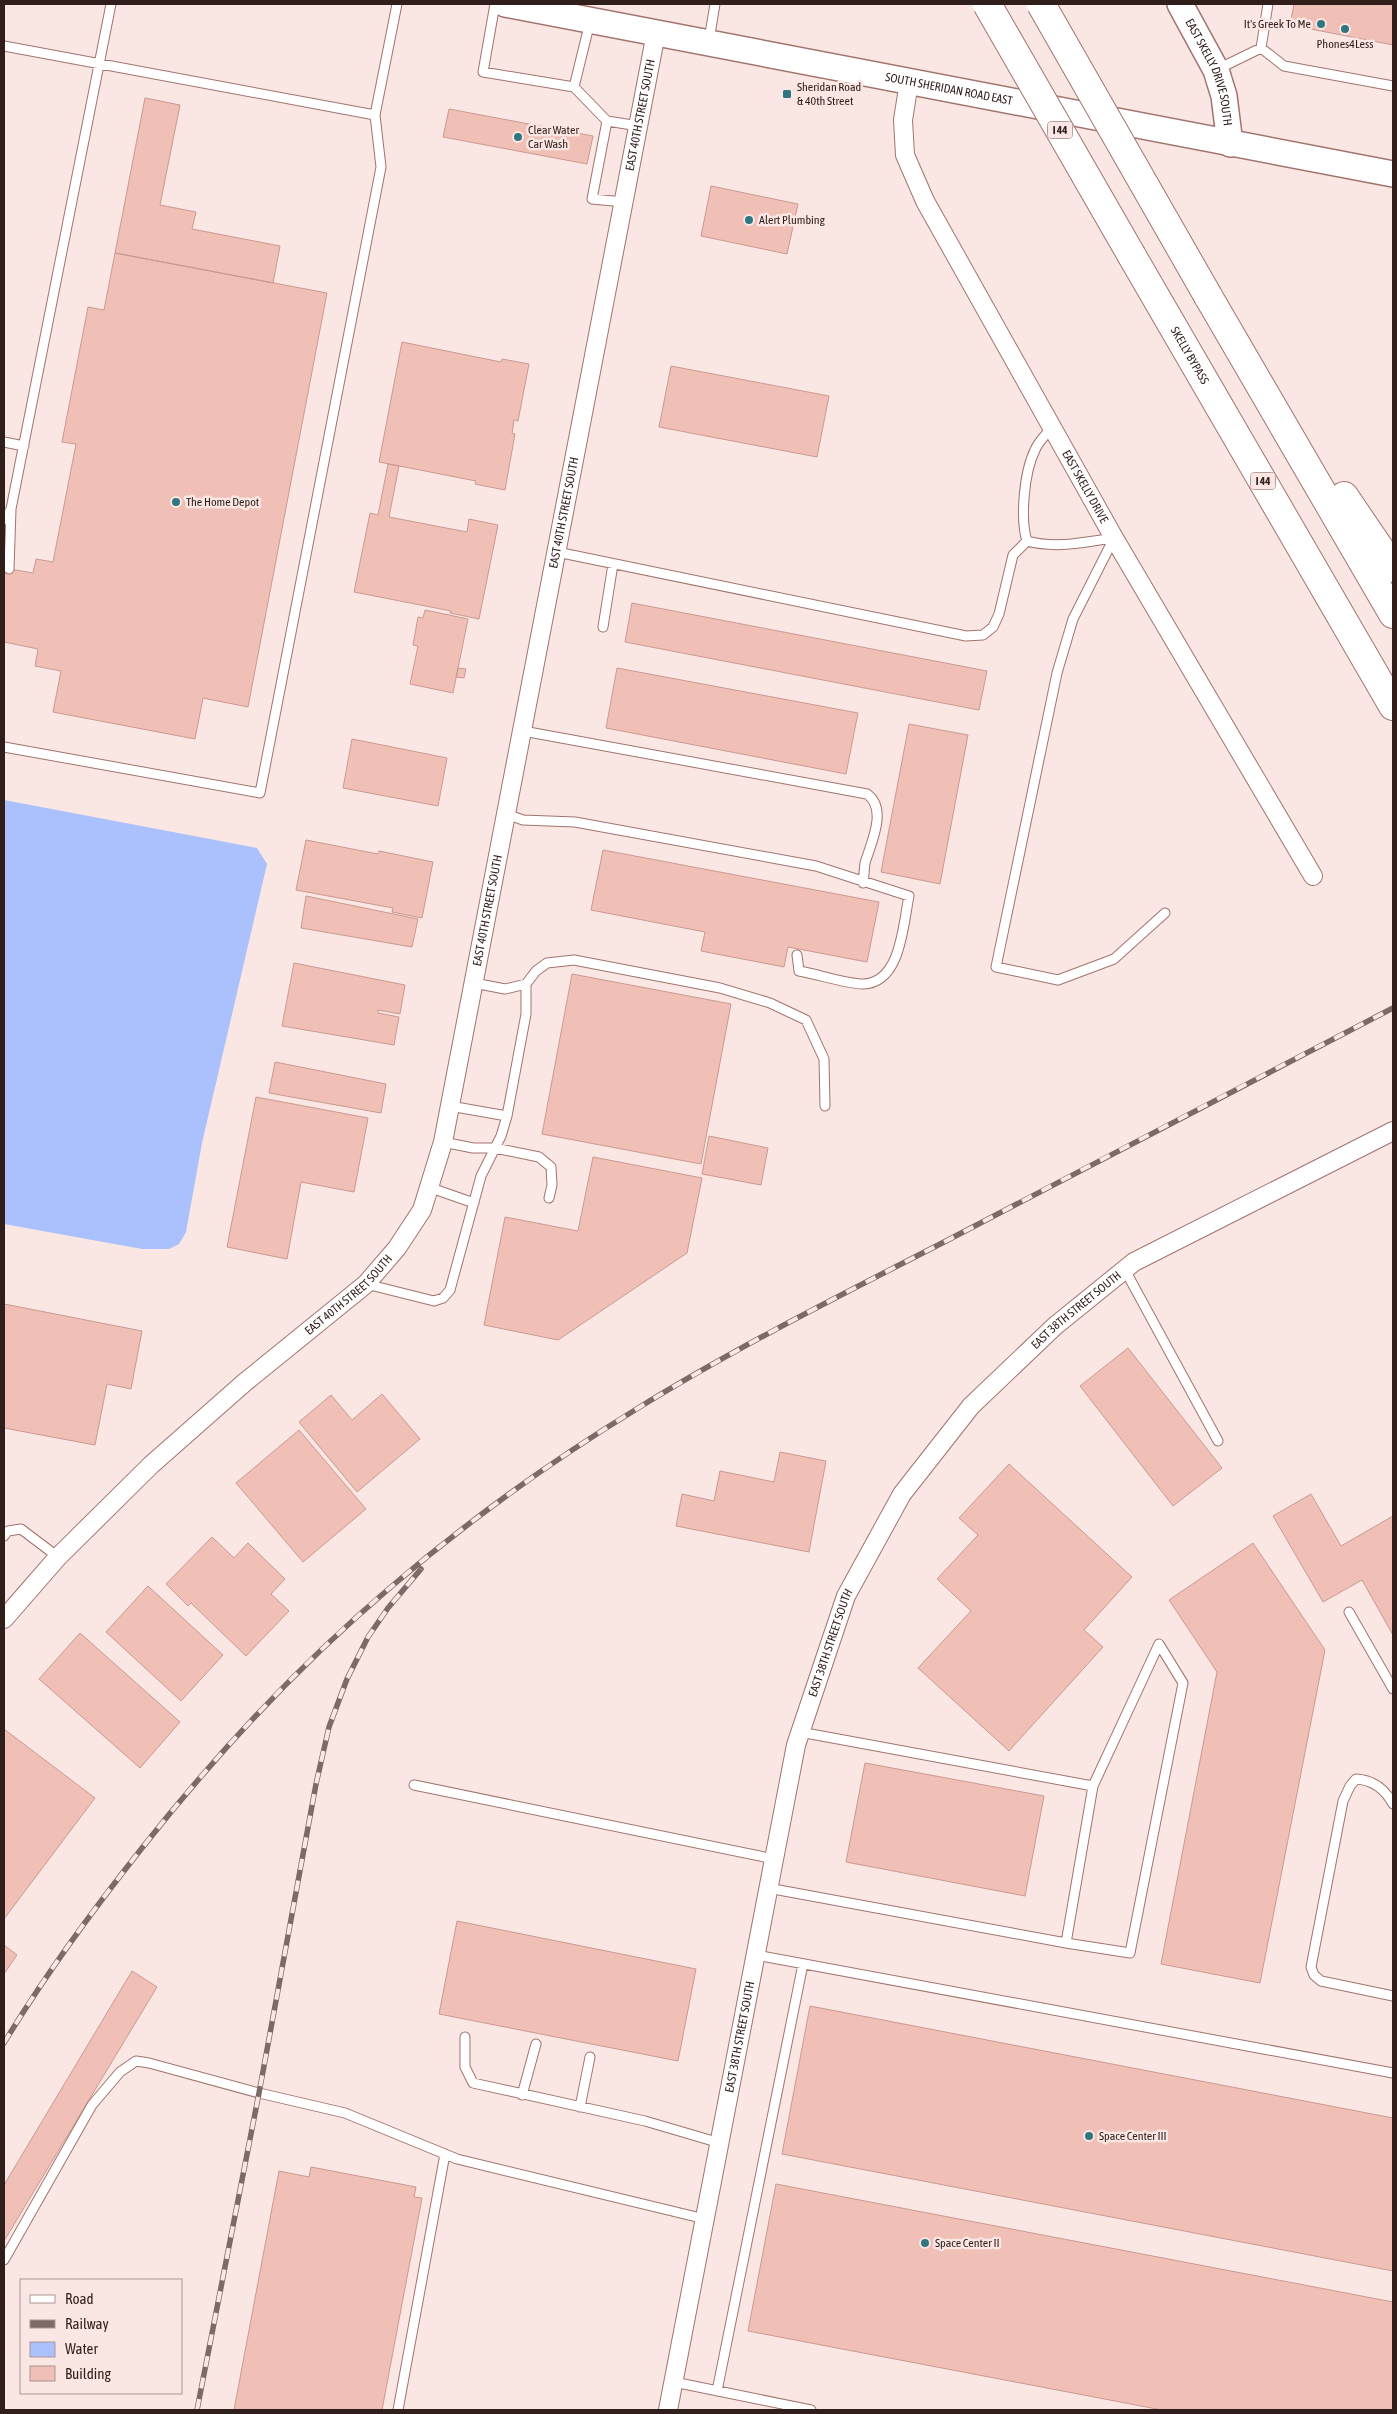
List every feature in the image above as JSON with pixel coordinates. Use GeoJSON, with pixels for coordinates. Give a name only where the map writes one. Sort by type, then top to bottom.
{"type":"FeatureCollection","features":[{"type":"Feature","properties":{"kind":"highway","name":"SKELLY BYPASS"},"geometry":{"type":"LineString","coordinates":[[987,4],[1393,706]]}},
{"type":"Feature","properties":{"kind":"highway"},"geometry":{"type":"LineString","coordinates":[[1041,4],[1393,614]]}},
{"type":"Feature","properties":{"kind":"highway"},"geometry":{"type":"LineString","coordinates":[[1208,296],[1393,568]]}},
{"type":"Feature","properties":{"kind":"main road","name":"SOUTH SHERIDAN ROAD EAST"},"geometry":{"type":"LineString","coordinates":[[505,4],[578,16],[656,33],[1393,174]]}},
{"type":"Feature","properties":{"kind":"main road","name":"EAST SKELLY DRIVE SOUTH"},"geometry":{"type":"LineString","coordinates":[[1180,4],[1216,70],[1224,96],[1230,144]]}},
{"type":"Feature","properties":{"kind":"street","name":"EAST 40TH STREET SOUTH"},"geometry":{"type":"LineString","coordinates":[[4,1619],[58,1557],[120,1495],[188,1432],[251,1377],[366,1284],[397,1248],[422,1210],[431,1188],[443,1142],[656,33]]}},
{"type":"Feature","properties":{"kind":"street","name":"EAST SKELLY DRIVE"},"geometry":{"type":"LineString","coordinates":[[909,82],[903,120],[905,155],[925,201],[1114,538],[1313,876]]}},
{"type":"Feature","properties":{"kind":"street","name":"EAST 38TH STREET SOUTH"},"geometry":{"type":"LineString","coordinates":[[668,2410],[768,1888],[800,1732],[846,1596],[902,1494],[971,1406],[1054,1326],[1134,1262],[1393,1131]]}},
{"type":"Feature","properties":{"kind":"lane"},"geometry":{"type":"LineString","coordinates":[[9,569],[11,509],[111,4]]}},
{"type":"Feature","properties":{"kind":"lane"},"geometry":{"type":"LineString","coordinates":[[4,747],[260,793],[381,167],[375,115],[396,4]]}},
{"type":"Feature","properties":{"kind":"lane"},"geometry":{"type":"LineString","coordinates":[[495,4],[483,72],[574,88],[608,121],[639,126]]}},
{"type":"Feature","properties":{"kind":"lane"},"geometry":{"type":"LineString","coordinates":[[708,43],[715,4]]}},
{"type":"Feature","properties":{"kind":"lane"},"geometry":{"type":"LineString","coordinates":[[1261,48],[1268,4]]}},
{"type":"Feature","properties":{"kind":"lane"},"geometry":{"type":"LineString","coordinates":[[574,88],[578,16]]}},
{"type":"Feature","properties":{"kind":"lane"},"geometry":{"type":"LineString","coordinates":[[4,46],[375,115]]}},
{"type":"Feature","properties":{"kind":"lane"},"geometry":{"type":"LineString","coordinates":[[1216,70],[1261,48]]}},
{"type":"Feature","properties":{"kind":"lane"},"geometry":{"type":"LineString","coordinates":[[1261,48],[1284,66],[1393,86]]}},
{"type":"Feature","properties":{"kind":"lane"},"geometry":{"type":"LineString","coordinates":[[608,121],[592,199],[624,202]]}},
{"type":"Feature","properties":{"kind":"lane"},"geometry":{"type":"LineString","coordinates":[[1027,541],[1024,531],[1024,508],[1029,469],[1035,450],[1051,428]]}},
{"type":"Feature","properties":{"kind":"lane"},"geometry":{"type":"LineString","coordinates":[[4,442],[24,446]]}},
{"type":"Feature","properties":{"kind":"lane"},"geometry":{"type":"LineString","coordinates":[[4,520],[11,509]]}},
{"type":"Feature","properties":{"kind":"lane"},"geometry":{"type":"LineString","coordinates":[[1027,541],[1043,545],[1062,546],[1114,538]]}},
{"type":"Feature","properties":{"kind":"lane"},"geometry":{"type":"LineString","coordinates":[[1114,538],[1073,619],[1057,673],[996,967],[1058,980],[1114,959],[1165,913]]}},
{"type":"Feature","properties":{"kind":"lane"},"geometry":{"type":"LineString","coordinates":[[557,552],[966,636],[983,635],[993,627],[1000,614],[1013,556],[1027,541]]}},
{"type":"Feature","properties":{"kind":"lane"},"geometry":{"type":"LineString","coordinates":[[603,627],[613,564]]}},
{"type":"Feature","properties":{"kind":"lane"},"geometry":{"type":"LineString","coordinates":[[523,731],[867,794],[874,799],[878,809],[873,843],[865,865],[863,883]]}},
{"type":"Feature","properties":{"kind":"lane"},"geometry":{"type":"LineString","coordinates":[[506,814],[523,820],[575,822],[816,866],[863,883],[909,896],[895,964],[882,979],[864,984],[799,971],[798,955]]}},
{"type":"Feature","properties":{"kind":"lane"},"geometry":{"type":"LineString","coordinates":[[366,1284],[434,1301],[443,1298],[450,1290],[481,1176],[501,1136],[507,1116],[526,1014],[526,984],[536,971],[547,963],[574,960],[720,988],[770,1003],[806,1020],[824,1059],[825,1106]]}},
{"type":"Feature","properties":{"kind":"lane"},"geometry":{"type":"LineString","coordinates":[[474,983],[505,989],[526,984]]}},
{"type":"Feature","properties":{"kind":"lane"},"geometry":{"type":"LineString","coordinates":[[450,1106],[507,1116]]}},
{"type":"Feature","properties":{"kind":"lane"},"geometry":{"type":"LineString","coordinates":[[443,1142],[473,1148],[495,1148],[538,1157],[551,1167],[552,1185],[549,1198]]}},
{"type":"Feature","properties":{"kind":"lane"},"geometry":{"type":"LineString","coordinates":[[431,1188],[474,1203]]}},
{"type":"Feature","properties":{"kind":"lane"},"geometry":{"type":"LineString","coordinates":[[1125,1270],[1218,1441]]}},
{"type":"Feature","properties":{"kind":"lane"},"geometry":{"type":"LineString","coordinates":[[4,1536],[8,1531],[21,1529],[58,1557]]}},
{"type":"Feature","properties":{"kind":"lane"},"geometry":{"type":"LineString","coordinates":[[1349,1612],[1393,1689]]}},
{"type":"Feature","properties":{"kind":"lane"},"geometry":{"type":"LineString","coordinates":[[768,1888],[1066,1943],[1130,1953],[1183,1683],[1160,1644],[1093,1786],[1066,1943]]}},
{"type":"Feature","properties":{"kind":"lane"},"geometry":{"type":"LineString","coordinates":[[800,1732],[1093,1786]]}},
{"type":"Feature","properties":{"kind":"lane"},"geometry":{"type":"LineString","coordinates":[[1393,1804],[1388,1796],[1367,1779],[1356,1779],[1350,1786],[1344,1801],[1311,1967],[1314,1975],[1321,1981],[1393,1996]]}},
{"type":"Feature","properties":{"kind":"lane"},"geometry":{"type":"LineString","coordinates":[[414,1785],[774,1860]]}},
{"type":"Feature","properties":{"kind":"lane"},"geometry":{"type":"LineString","coordinates":[[756,1955],[1393,2073]]}},
{"type":"Feature","properties":{"kind":"lane"},"geometry":{"type":"LineString","coordinates":[[717,2391],[803,1964]]}},
{"type":"Feature","properties":{"kind":"lane"},"geometry":{"type":"LineString","coordinates":[[465,2037],[465,2067],[473,2083],[645,2121],[720,2142]]}},
{"type":"Feature","properties":{"kind":"lane"},"geometry":{"type":"LineString","coordinates":[[522,2095],[536,2044]]}},
{"type":"Feature","properties":{"kind":"lane"},"geometry":{"type":"LineString","coordinates":[[580,2107],[590,2057]]}},
{"type":"Feature","properties":{"kind":"lane"},"geometry":{"type":"LineString","coordinates":[[4,2260],[92,2105],[120,2072],[136,2061],[345,2113],[457,2159],[705,2219]]}},
{"type":"Feature","properties":{"kind":"lane"},"geometry":{"type":"LineString","coordinates":[[398,2410],[446,2154]]}},
{"type":"Feature","properties":{"kind":"lane"},"geometry":{"type":"LineString","coordinates":[[674,2382],[810,2410]]}},
{"type":"Feature","properties":{"kind":"water"},"geometry":{"type":"Polygon","coordinates":[[[4,800],[257,848],[267,864],[202,1143],[186,1232],[179,1244],[169,1249],[142,1249],[4,1224],[4,800]]]}},
{"type":"Feature","properties":{"kind":"building"},"geometry":{"type":"Polygon","coordinates":[[[1294,4],[1393,4],[1393,45],[1290,25],[1294,4]]]}},
{"type":"Feature","properties":{"kind":"building"},"geometry":{"type":"Polygon","coordinates":[[[145,98],[180,105],[160,205],[196,212],[192,229],[280,246],[273,283],[115,253],[145,98]]]}},
{"type":"Feature","properties":{"kind":"building","name":"Clear Water Car Wash"},"geometry":{"type":"Polygon","coordinates":[[[449,109],[593,136],[587,164],[443,137],[449,109]]]}},
{"type":"Feature","properties":{"kind":"building","name":"Alert Plumbing"},"geometry":{"type":"Polygon","coordinates":[[[711,186],[798,204],[787,254],[701,236],[711,186]]]}},
{"type":"Feature","properties":{"kind":"building","name":"The Home Depot"},"geometry":{"type":"Polygon","coordinates":[[[115,253],[327,293],[248,707],[203,698],[195,739],[53,712],[61,671],[35,666],[38,649],[4,642],[4,568],[33,573],[36,559],[53,562],[76,444],[62,442],[88,307],[104,310],[115,253]]]}},
{"type":"Feature","properties":{"kind":"building"},"geometry":{"type":"Polygon","coordinates":[[[402,342],[501,362],[502,359],[529,364],[518,421],[514,420],[512,433],[515,434],[505,490],[475,484],[476,481],[379,462],[402,342]]]}},
{"type":"Feature","properties":{"kind":"building"},"geometry":{"type":"Polygon","coordinates":[[[671,366],[829,396],[817,457],[659,427],[671,366]]]}},
{"type":"Feature","properties":{"kind":"building"},"geometry":{"type":"Polygon","coordinates":[[[388,464],[399,466],[389,517],[467,532],[469,519],[498,525],[479,619],[450,613],[451,611],[354,592],[370,513],[378,515],[388,464]]]}},
{"type":"Feature","properties":{"kind":"building"},"geometry":{"type":"Polygon","coordinates":[[[632,603],[987,671],[979,710],[625,642],[632,603]]]}},
{"type":"Feature","properties":{"kind":"building"},"geometry":{"type":"Polygon","coordinates":[[[425,610],[468,619],[453,693],[410,684],[418,646],[413,645],[418,617],[423,618],[425,610]]]}},
{"type":"Feature","properties":{"kind":"building"},"geometry":{"type":"Polygon","coordinates":[[[458,668],[466,669],[464,678],[456,677],[458,668]]]}},
{"type":"Feature","properties":{"kind":"building"},"geometry":{"type":"Polygon","coordinates":[[[617,668],[858,713],[846,774],[606,728],[617,668]]]}},
{"type":"Feature","properties":{"kind":"building"},"geometry":{"type":"Polygon","coordinates":[[[909,724],[968,735],[940,884],[881,872],[909,724]]]}},
{"type":"Feature","properties":{"kind":"building"},"geometry":{"type":"Polygon","coordinates":[[[352,739],[447,758],[438,806],[343,788],[352,739]]]}},
{"type":"Feature","properties":{"kind":"building"},"geometry":{"type":"Polygon","coordinates":[[[306,840],[378,854],[379,851],[433,862],[422,918],[392,912],[393,908],[296,890],[306,840]]]}},
{"type":"Feature","properties":{"kind":"building"},"geometry":{"type":"Polygon","coordinates":[[[603,850],[879,902],[867,962],[788,947],[784,967],[701,951],[705,932],[591,910],[603,850]]]}},
{"type":"Feature","properties":{"kind":"building"},"geometry":{"type":"Polygon","coordinates":[[[306,896],[418,919],[412,947],[301,928],[306,896]]]}},
{"type":"Feature","properties":{"kind":"building"},"geometry":{"type":"Polygon","coordinates":[[[294,963],[405,985],[400,1014],[378,1010],[378,1013],[399,1017],[394,1045],[282,1026],[294,963]]]}},
{"type":"Feature","properties":{"kind":"building"},"geometry":{"type":"Polygon","coordinates":[[[572,974],[731,1004],[701,1164],[542,1134],[572,974]]]}},
{"type":"Feature","properties":{"kind":"building"},"geometry":{"type":"Polygon","coordinates":[[[275,1062],[386,1084],[381,1113],[269,1093],[275,1062]]]}},
{"type":"Feature","properties":{"kind":"building"},"geometry":{"type":"Polygon","coordinates":[[[256,1097],[368,1118],[354,1192],[301,1182],[287,1259],[227,1247],[256,1097]]]}},
{"type":"Feature","properties":{"kind":"building"},"geometry":{"type":"Polygon","coordinates":[[[709,1136],[768,1148],[761,1185],[702,1174],[709,1136]]]}},
{"type":"Feature","properties":{"kind":"building"},"geometry":{"type":"Polygon","coordinates":[[[593,1157],[702,1178],[687,1253],[558,1340],[484,1325],[505,1217],[578,1231],[593,1157]]]}},
{"type":"Feature","properties":{"kind":"building"},"geometry":{"type":"Polygon","coordinates":[[[4,1304],[142,1331],[131,1389],[107,1384],[95,1445],[4,1428],[4,1304]]]}},
{"type":"Feature","properties":{"kind":"building"},"geometry":{"type":"Polygon","coordinates":[[[1128,1348],[1222,1468],[1173,1506],[1080,1386],[1128,1348]]]}},
{"type":"Feature","properties":{"kind":"building"},"geometry":{"type":"Polygon","coordinates":[[[382,1394],[420,1439],[357,1492],[299,1422],[331,1395],[352,1420],[382,1394]]]}},
{"type":"Feature","properties":{"kind":"building"},"geometry":{"type":"Polygon","coordinates":[[[299,1430],[366,1509],[303,1562],[236,1483],[299,1430]]]}},
{"type":"Feature","properties":{"kind":"building"},"geometry":{"type":"Polygon","coordinates":[[[780,1452],[826,1461],[809,1552],[676,1526],[682,1494],[714,1501],[720,1471],[774,1482],[780,1452]]]}},
{"type":"Feature","properties":{"kind":"building"},"geometry":{"type":"Polygon","coordinates":[[[1009,1464],[1132,1577],[1084,1630],[1103,1647],[1009,1751],[918,1668],[971,1611],[937,1579],[978,1535],[959,1518],[1009,1464]]]}},
{"type":"Feature","properties":{"kind":"building"},"geometry":{"type":"Polygon","coordinates":[[[1311,1494],[1341,1546],[1393,1516],[1393,1635],[1362,1580],[1323,1602],[1273,1516],[1311,1494]]]}},
{"type":"Feature","properties":{"kind":"building"},"geometry":{"type":"Polygon","coordinates":[[[212,1537],[234,1558],[248,1543],[285,1579],[271,1594],[289,1611],[246,1656],[191,1603],[188,1606],[166,1584],[212,1537]]]}},
{"type":"Feature","properties":{"kind":"building"},"geometry":{"type":"Polygon","coordinates":[[[1253,1543],[1325,1650],[1260,1983],[1161,1964],[1217,1672],[1169,1600],[1253,1543]]]}},
{"type":"Feature","properties":{"kind":"building"},"geometry":{"type":"Polygon","coordinates":[[[148,1586],[223,1655],[181,1701],[106,1632],[148,1586]]]}},
{"type":"Feature","properties":{"kind":"building"},"geometry":{"type":"Polygon","coordinates":[[[80,1633],[180,1722],[140,1768],[39,1679],[80,1633]]]}},
{"type":"Feature","properties":{"kind":"building"},"geometry":{"type":"Polygon","coordinates":[[[4,1729],[95,1798],[4,1919],[4,1729]]]}},
{"type":"Feature","properties":{"kind":"building"},"geometry":{"type":"Polygon","coordinates":[[[865,1763],[1044,1796],[1025,1896],[846,1862],[865,1763]]]}},
{"type":"Feature","properties":{"kind":"building"},"geometry":{"type":"Polygon","coordinates":[[[457,1921],[696,1969],[678,2061],[439,2014],[457,1921]]]}},
{"type":"Feature","properties":{"kind":"building"},"geometry":{"type":"Polygon","coordinates":[[[4,1945],[17,1955],[4,1974],[4,1945]]]}},
{"type":"Feature","properties":{"kind":"building"},"geometry":{"type":"Polygon","coordinates":[[[132,1971],[157,1987],[4,2241],[4,2185],[132,1971]]]}},
{"type":"Feature","properties":{"kind":"building","name":"Space Center III"},"geometry":{"type":"Polygon","coordinates":[[[810,2006],[1393,2118],[1393,2271],[782,2154],[810,2006]]]}},
{"type":"Feature","properties":{"kind":"building"},"geometry":{"type":"Polygon","coordinates":[[[311,2167],[416,2187],[414,2197],[422,2198],[382,2410],[234,2410],[279,2171],[309,2177],[311,2167]]]}},
{"type":"Feature","properties":{"kind":"building","name":"Space Center II"},"geometry":{"type":"Polygon","coordinates":[[[776,2184],[1393,2302],[1393,2410],[1162,2410],[748,2331],[776,2184]]]}},
{"type":"Feature","properties":{"kind":"railway"},"geometry":{"type":"LineString","coordinates":[[4,2043],[52,1968],[105,1895],[170,1813],[230,1744],[324,1647],[420,1562],[479,1516],[603,1430],[673,1387],[750,1344],[1393,1008]]}},
{"type":"Feature","properties":{"kind":"railway"},"geometry":{"type":"LineString","coordinates":[[197,2410],[259,2093],[316,1784],[329,1727],[347,1679],[368,1637],[388,1608],[421,1569]]}},
{"type":"Feature","properties":{"kind":"place","name":"It's Greek To Me"},"geometry":{"type":"Point","coordinates":[1321,24]}},
{"type":"Feature","properties":{"kind":"place","name":"Phones4Less"},"geometry":{"type":"Point","coordinates":[1345,29]}},
{"type":"Feature","properties":{"kind":"place","name":"Sheridan Road & 40th Street"},"geometry":{"type":"Point","coordinates":[787,94]}},
{"type":"Feature","properties":{"kind":"place","name":"Clear Water Car Wash"},"geometry":{"type":"Point","coordinates":[518,137]}},
{"type":"Feature","properties":{"kind":"place","name":"Alert Plumbing"},"geometry":{"type":"Point","coordinates":[749,220]}},
{"type":"Feature","properties":{"kind":"place","name":"The Home Depot"},"geometry":{"type":"Point","coordinates":[176,502]}},
{"type":"Feature","properties":{"kind":"place","name":"Space Center III"},"geometry":{"type":"Point","coordinates":[1089,2136]}},
{"type":"Feature","properties":{"kind":"place","name":"Space Center II"},"geometry":{"type":"Point","coordinates":[925,2243]}}]}
